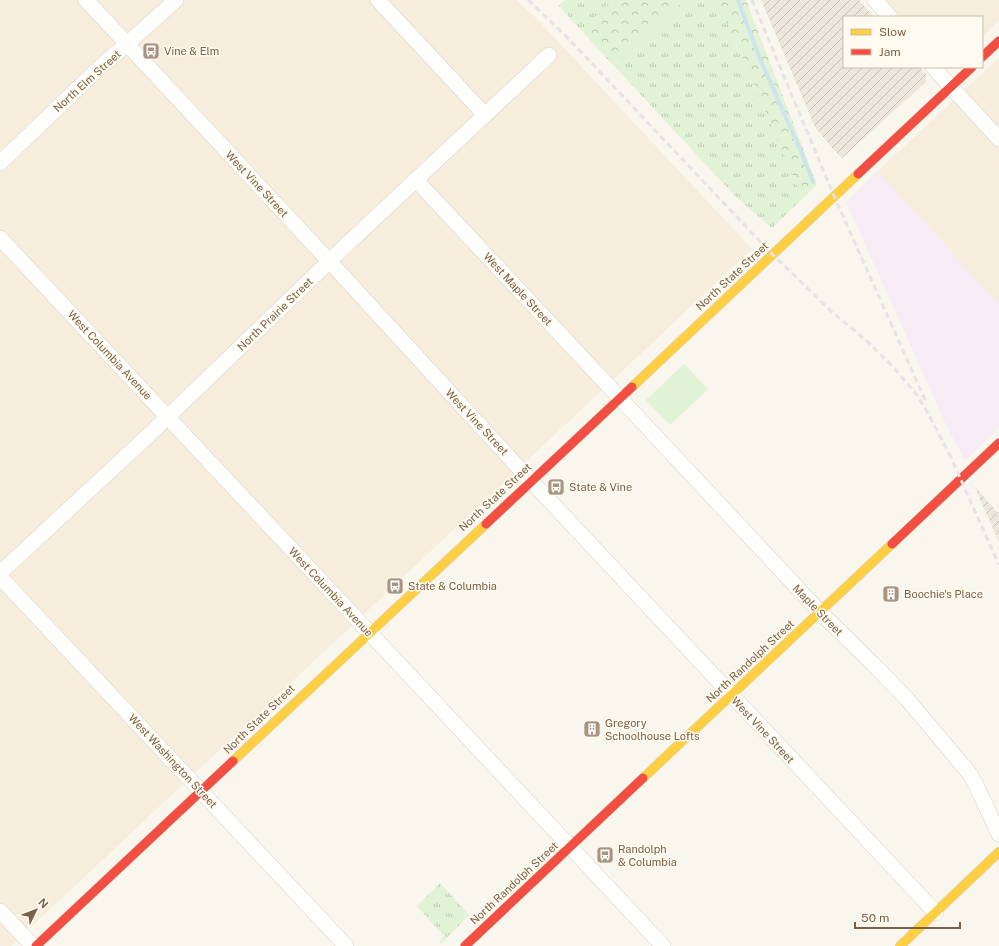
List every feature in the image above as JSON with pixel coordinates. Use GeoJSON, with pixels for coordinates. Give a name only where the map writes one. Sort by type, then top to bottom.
{"type":"FeatureCollection","features":[{"type":"Feature","properties":{"kind":"main road"},"geometry":{"type":"LineString","coordinates":[[983,56],[999,41]]}},
{"type":"Feature","properties":{"kind":"main road","name":"North State Street"},"geometry":{"type":"LineString","coordinates":[[36,946],[294,702],[370,633],[971,68]]}},
{"type":"Feature","properties":{"kind":"main road","name":"North Randolph Street"},"geometry":{"type":"LineString","coordinates":[[465,946],[999,443]]}},
{"type":"Feature","properties":{"kind":"main road"},"geometry":{"type":"LineString","coordinates":[[900,946],[999,852]]}},
{"type":"Feature","properties":{"kind":"street","name":"West Vine Street"},"geometry":{"type":"LineString","coordinates":[[86,0],[731,695],[936,913]]}},
{"type":"Feature","properties":{"kind":"street","name":"North Elm Street"},"geometry":{"type":"LineString","coordinates":[[0,163],[98,68],[176,0]]}},
{"type":"Feature","properties":{"kind":"street"},"geometry":{"type":"LineString","coordinates":[[378,0],[485,115]]}},
{"type":"Feature","properties":{"kind":"street"},"geometry":{"type":"LineString","coordinates":[[874,0],[889,16]]}},
{"type":"Feature","properties":{"kind":"street","name":"North Prairie Street"},"geometry":{"type":"LineString","coordinates":[[0,573],[151,433],[166,416],[549,55]]}},
{"type":"Feature","properties":{"kind":"street"},"geometry":{"type":"LineString","coordinates":[[934,68],[999,139]]}},
{"type":"Feature","properties":{"kind":"street","name":"West Maple Street"},"geometry":{"type":"LineString","coordinates":[[416,180],[620,398]]}},
{"type":"Feature","properties":{"kind":"street","name":"West Columbia Avenue"},"geometry":{"type":"LineString","coordinates":[[0,238],[663,946]]}},
{"type":"Feature","properties":{"kind":"street","name":"Maple Street"},"geometry":{"type":"LineString","coordinates":[[620,398],[820,612],[907,699],[970,774],[999,834]]}},
{"type":"Feature","properties":{"kind":"street","name":"West Washington Street"},"geometry":{"type":"LineString","coordinates":[[0,577],[346,946]]}},
{"type":"Feature","properties":{"kind":"street"},"geometry":{"type":"LineString","coordinates":[[0,911],[33,946]]}},
{"type":"Feature","properties":{"kind":"shaded area"},"geometry":{"type":"Polygon","coordinates":[[[0,0],[516,0],[535,17],[752,249],[11,946],[0,946],[0,0]]]}},
{"type":"Feature","properties":{"kind":"shaded area"},"geometry":{"type":"Polygon","coordinates":[[[761,0],[859,0],[873,16],[843,16],[843,68],[920,68],[926,74],[926,82],[842,158],[815,127],[761,0]]]}},
{"type":"Feature","properties":{"kind":"shaded area"},"geometry":{"type":"Polygon","coordinates":[[[884,0],[999,0],[999,20],[983,36],[983,16],[898,16],[884,0]]]}},
{"type":"Feature","properties":{"kind":"shaded area"},"geometry":{"type":"Polygon","coordinates":[[[999,58],[999,304],[878,171],[999,58]]]}},
{"type":"Feature","properties":{"kind":"shaded area"},"geometry":{"type":"Polygon","coordinates":[[[878,171],[999,304],[999,428],[965,460],[948,429],[846,202],[878,171]]]}},
{"type":"Feature","properties":{"kind":"shaded area"},"geometry":{"type":"Polygon","coordinates":[[[975,487],[999,514],[999,542],[979,497],[975,487]]]}},
{"type":"Feature","properties":{"kind":"green space"},"geometry":{"type":"Polygon","coordinates":[[[565,0],[613,0],[581,30],[559,6],[565,0]]]}},
{"type":"Feature","properties":{"kind":"green space"},"geometry":{"type":"Polygon","coordinates":[[[613,0],[685,0],[614,66],[581,30],[613,0]]]}},
{"type":"Feature","properties":{"kind":"green space"},"geometry":{"type":"Polygon","coordinates":[[[685,0],[717,0],[803,198],[772,228],[736,197],[614,66],[685,0]]]}},
{"type":"Feature","properties":{"kind":"green space"},"geometry":{"type":"Polygon","coordinates":[[[717,0],[746,0],[817,185],[803,198],[717,0]]]}},
{"type":"Feature","properties":{"kind":"green space"},"geometry":{"type":"Polygon","coordinates":[[[684,364],[708,389],[670,425],[646,400],[684,364]]]}},
{"type":"Feature","properties":{"kind":"green space"},"geometry":{"type":"Polygon","coordinates":[[[440,883],[469,915],[441,944],[440,940],[444,936],[417,906],[440,883]]]}},
{"type":"Feature","properties":{"kind":"waterway"},"geometry":{"type":"LineString","coordinates":[[738,0],[760,59],[813,182]]}},
{"type":"Feature","properties":{"kind":"railway"},"geometry":{"type":"LineString","coordinates":[[528,0],[564,34],[772,254],[831,311],[869,343],[894,368],[917,395],[951,457]]}},
{"type":"Feature","properties":{"kind":"railway"},"geometry":{"type":"LineString","coordinates":[[752,0],[834,196],[926,402]]}},
{"type":"Feature","properties":{"kind":"railway"},"geometry":{"type":"LineString","coordinates":[[949,453],[999,565]]}},
{"type":"Feature","properties":{"kind":"traffic: slow"},"geometry":{"type":"LineString","coordinates":[[632,387],[858,174]]}},
{"type":"Feature","properties":{"kind":"traffic: slow"},"geometry":{"type":"LineString","coordinates":[[233,761],[486,524]]}},
{"type":"Feature","properties":{"kind":"traffic: slow"},"geometry":{"type":"LineString","coordinates":[[643,778],[892,544]]}},
{"type":"Feature","properties":{"kind":"traffic: slow"},"geometry":{"type":"LineString","coordinates":[[900,946],[999,852]]}},
{"type":"Feature","properties":{"kind":"traffic: jam"},"geometry":{"type":"LineString","coordinates":[[983,56],[999,41]]}},
{"type":"Feature","properties":{"kind":"traffic: jam"},"geometry":{"type":"LineString","coordinates":[[858,174],[971,68]]}},
{"type":"Feature","properties":{"kind":"traffic: jam"},"geometry":{"type":"LineString","coordinates":[[486,524],[632,387]]}},
{"type":"Feature","properties":{"kind":"traffic: jam"},"geometry":{"type":"LineString","coordinates":[[892,544],[999,443]]}},
{"type":"Feature","properties":{"kind":"traffic: jam"},"geometry":{"type":"LineString","coordinates":[[36,946],[233,761]]}},
{"type":"Feature","properties":{"kind":"traffic: jam"},"geometry":{"type":"LineString","coordinates":[[465,946],[643,778]]}},
{"type":"Feature","properties":{"kind":"place","name":"Vine & Elm"},"geometry":{"type":"Point","coordinates":[151,51]}},
{"type":"Feature","properties":{"kind":"place","name":"State & Vine"},"geometry":{"type":"Point","coordinates":[556,487]}},
{"type":"Feature","properties":{"kind":"place","name":"State & Columbia"},"geometry":{"type":"Point","coordinates":[395,586]}},
{"type":"Feature","properties":{"kind":"place","name":"Boochie's Place"},"geometry":{"type":"Point","coordinates":[891,594]}},
{"type":"Feature","properties":{"kind":"place","name":"Gregory Schoolhouse Lofts"},"geometry":{"type":"Point","coordinates":[592,729]}},
{"type":"Feature","properties":{"kind":"place","name":"Randolph & Columbia"},"geometry":{"type":"Point","coordinates":[605,855]}}]}
